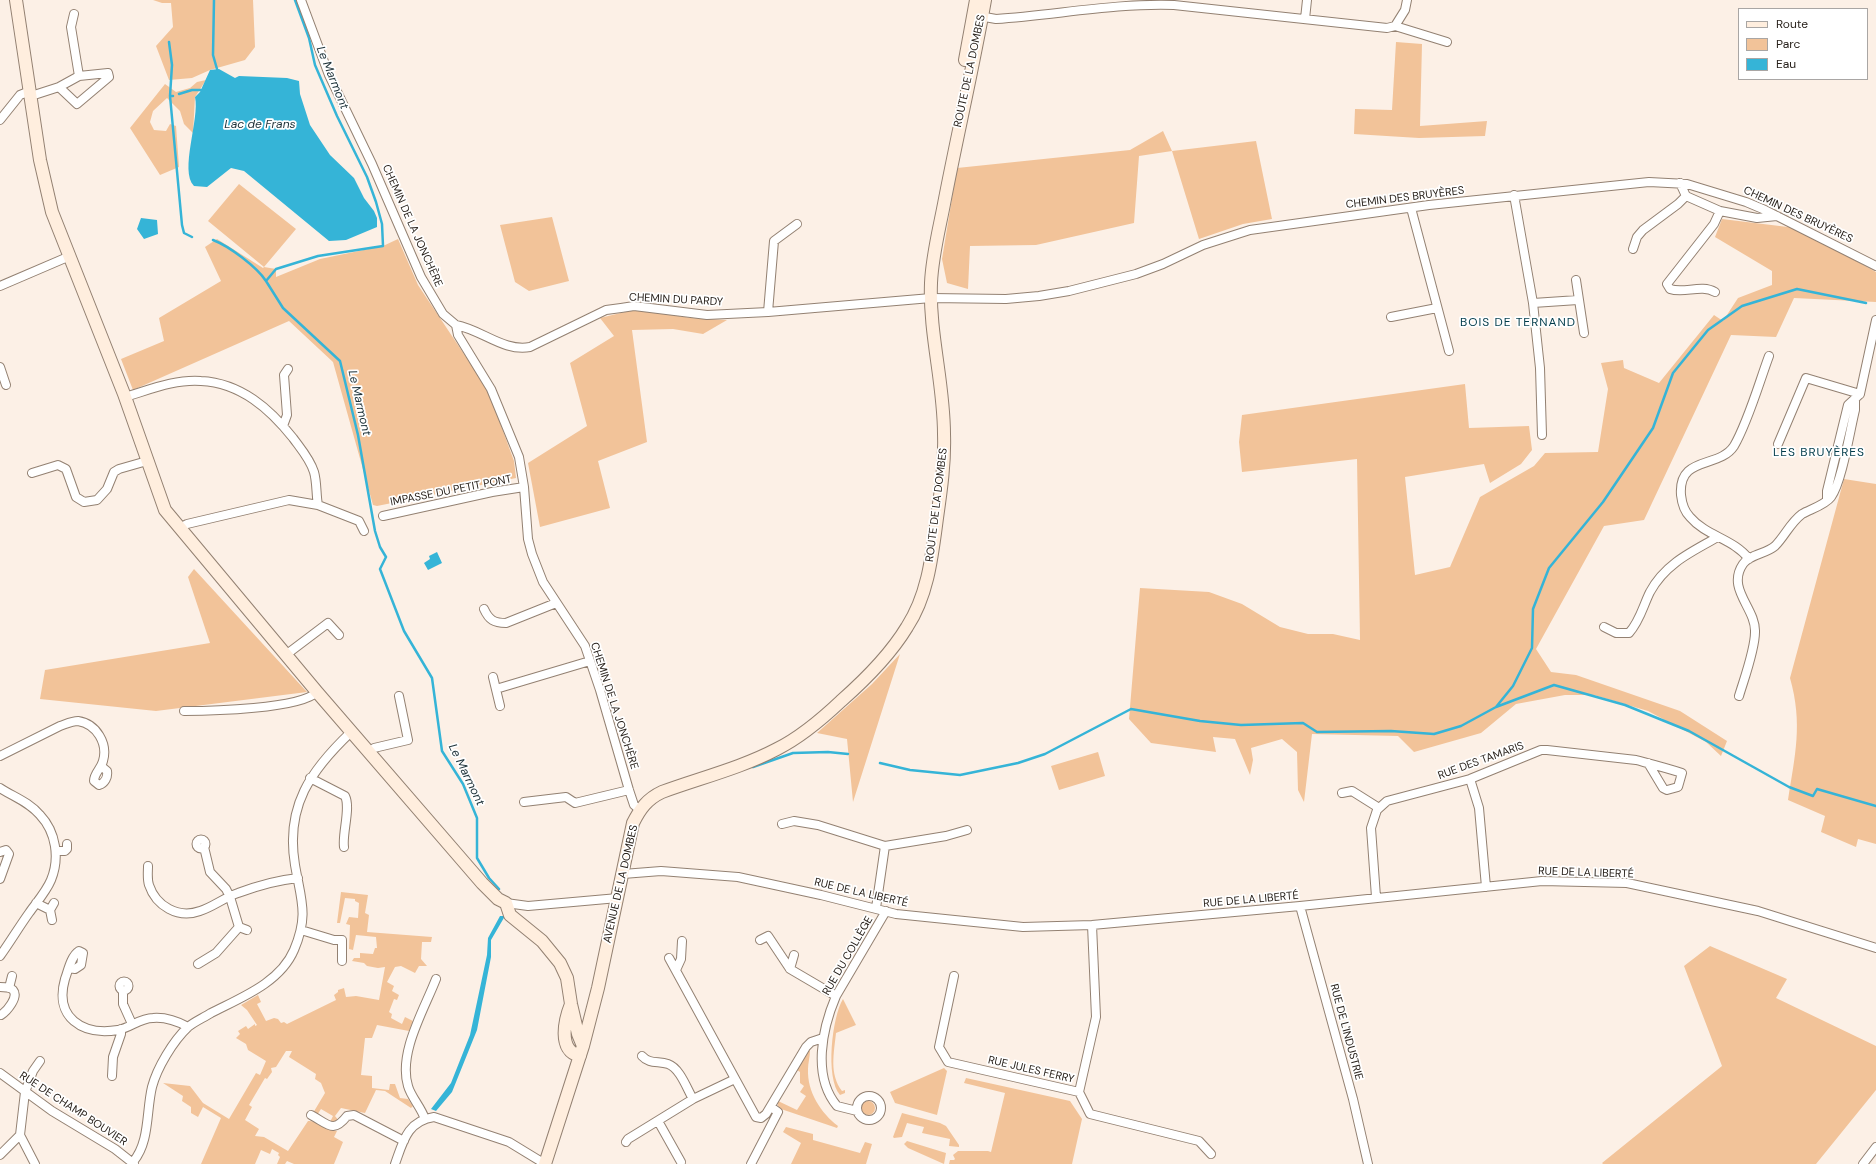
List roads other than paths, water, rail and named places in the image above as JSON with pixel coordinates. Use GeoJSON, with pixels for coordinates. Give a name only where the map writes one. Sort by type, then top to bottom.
{"type":"FeatureCollection","features":[{"type":"Feature","properties":{"kind":"main road"},"geometry":{"type":"LineString","coordinates":[[16,0],[46,189],[52,212],[125,397],[146,461],[165,510],[287,654],[317,692],[482,883],[498,899],[506,903],[510,915],[542,941],[560,963],[567,978],[581,1051]]}},
{"type":"Feature","properties":{"kind":"main road","name":"ROUTE DE LA DOMBES"},"geometry":{"type":"LineString","coordinates":[[976,0],[978,15]]}},
{"type":"Feature","properties":{"kind":"main road","name":"ROUTE DE LA DOMBES"},"geometry":{"type":"LineString","coordinates":[[765,755],[778,749],[812,726],[865,679],[902,636],[908,626],[921,598],[929,571],[944,456],[944,407],[932,328],[931,298],[933,262],[978,15],[985,0]]}},
{"type":"Feature","properties":{"kind":"main road","name":"AVENUE DE LA DOMBES"},"geometry":{"type":"LineString","coordinates":[[545,1164],[581,1051],[618,898],[633,823],[640,810],[650,798],[662,792],[765,755]]}},
{"type":"Feature","properties":{"kind":"street","name":"CHEMIN DE LA JONCHÈRE"},"geometry":{"type":"LineString","coordinates":[[301,0],[329,75],[372,164],[421,277],[443,314],[456,325],[458,335],[494,396],[519,457],[524,487],[528,539],[532,554],[543,582],[585,646],[600,690],[634,805],[640,810]]}},
{"type":"Feature","properties":{"kind":"street"},"geometry":{"type":"LineString","coordinates":[[1305,19],[1307,0]]}},
{"type":"Feature","properties":{"kind":"street"},"geometry":{"type":"LineString","coordinates":[[1396,26],[1402,15],[1407,0]]}},
{"type":"Feature","properties":{"kind":"street"},"geometry":{"type":"LineString","coordinates":[[978,15],[1004,18],[1106,7],[1155,4],[1387,28],[1396,26],[1447,42]]}},
{"type":"Feature","properties":{"kind":"street"},"geometry":{"type":"LineString","coordinates":[[74,14],[72,27],[79,76]]}},
{"type":"Feature","properties":{"kind":"street"},"geometry":{"type":"LineString","coordinates":[[0,120],[20,95],[59,87],[79,76],[108,73],[109,77],[77,104],[59,87]]}},
{"type":"Feature","properties":{"kind":"street","name":"CHEMIN DES BRUYÈRES"},"geometry":{"type":"LineString","coordinates":[[931,298],[1020,299],[1069,291],[1136,274],[1163,264],[1203,245],[1250,230],[1514,195],[1649,182],[1680,183],[1729,196],[1778,216],[1876,266]]}},
{"type":"Feature","properties":{"kind":"street"},"geometry":{"type":"LineString","coordinates":[[1680,183],[1686,196],[1720,211],[1756,218],[1778,216]]}},
{"type":"Feature","properties":{"kind":"street"},"geometry":{"type":"LineString","coordinates":[[1514,195],[1533,303],[1540,368],[1542,435]]}},
{"type":"Feature","properties":{"kind":"street"},"geometry":{"type":"LineString","coordinates":[[1633,249],[1636,237],[1643,230],[1678,204],[1686,196]]}},
{"type":"Feature","properties":{"kind":"street"},"geometry":{"type":"LineString","coordinates":[[1411,208],[1449,351]]}},
{"type":"Feature","properties":{"kind":"street"},"geometry":{"type":"LineString","coordinates":[[1715,292],[1702,289],[1677,291],[1670,289],[1668,284],[1714,224],[1720,211]]}},
{"type":"Feature","properties":{"kind":"street"},"geometry":{"type":"LineString","coordinates":[[768,312],[774,241],[797,224]]}},
{"type":"Feature","properties":{"kind":"street"},"geometry":{"type":"LineString","coordinates":[[0,286],[70,256]]}},
{"type":"Feature","properties":{"kind":"street"},"geometry":{"type":"LineString","coordinates":[[1576,280],[1584,333]]}},
{"type":"Feature","properties":{"kind":"street","name":"CHEMIN DU PARDY"},"geometry":{"type":"LineString","coordinates":[[456,325],[467,327],[509,346],[520,349],[530,346],[606,310],[634,306],[707,315],[768,312],[931,298]]}},
{"type":"Feature","properties":{"kind":"street"},"geometry":{"type":"LineString","coordinates":[[1533,303],[1578,300]]}},
{"type":"Feature","properties":{"kind":"street"},"geometry":{"type":"LineString","coordinates":[[1391,317],[1437,308]]}},
{"type":"Feature","properties":{"kind":"street"},"geometry":{"type":"LineString","coordinates":[[1739,696],[1755,632],[1752,616],[1742,598],[1738,585],[1741,569],[1744,563],[1749,559],[1773,548],[1797,518],[1827,500],[1827,491],[1848,405],[1857,396],[1876,320]]}},
{"type":"Feature","properties":{"kind":"street"},"geometry":{"type":"LineString","coordinates":[[1749,559],[1737,547],[1696,523],[1684,509],[1681,490],[1682,483],[1688,472],[1693,467],[1724,456],[1731,451],[1738,440],[1769,356]]}},
{"type":"Feature","properties":{"kind":"street"},"geometry":{"type":"LineString","coordinates":[[0,367],[6,385]]}},
{"type":"Feature","properties":{"kind":"street"},"geometry":{"type":"LineString","coordinates":[[283,426],[287,415],[284,375],[288,369]]}},
{"type":"Feature","properties":{"kind":"street"},"geometry":{"type":"LineString","coordinates":[[1778,444],[1806,378],[1857,396]]}},
{"type":"Feature","properties":{"kind":"street"},"geometry":{"type":"LineString","coordinates":[[125,397],[174,383],[200,380],[222,383],[239,390],[268,409],[306,454],[314,472],[318,505]]}},
{"type":"Feature","properties":{"kind":"street"},"geometry":{"type":"LineString","coordinates":[[32,472],[62,466],[66,469],[76,497],[84,502],[97,500],[107,489],[114,472],[119,469],[146,461]]}},
{"type":"Feature","properties":{"kind":"street","name":"IMPASSE DU PETIT PONT"},"geometry":{"type":"LineString","coordinates":[[383,516],[492,492],[524,487]]}},
{"type":"Feature","properties":{"kind":"street"},"geometry":{"type":"LineString","coordinates":[[179,528],[187,524],[289,500],[318,505],[363,520],[364,531]]}},
{"type":"Feature","properties":{"kind":"street"},"geometry":{"type":"LineString","coordinates":[[1604,627],[1616,633],[1629,633],[1635,627],[1652,588],[1664,571],[1674,562],[1718,537]]}},
{"type":"Feature","properties":{"kind":"street"},"geometry":{"type":"LineString","coordinates":[[484,609],[492,621],[506,623],[556,603]]}},
{"type":"Feature","properties":{"kind":"street"},"geometry":{"type":"LineString","coordinates":[[287,654],[328,623],[339,635]]}},
{"type":"Feature","properties":{"kind":"street"},"geometry":{"type":"LineString","coordinates":[[496,689],[590,661]]}},
{"type":"Feature","properties":{"kind":"street"},"geometry":{"type":"LineString","coordinates":[[493,677],[500,706]]}},
{"type":"Feature","properties":{"kind":"street"},"geometry":{"type":"LineString","coordinates":[[184,711],[260,708],[309,698],[317,692]]}},
{"type":"Feature","properties":{"kind":"street"},"geometry":{"type":"LineString","coordinates":[[370,752],[374,748],[408,740],[399,696]]}},
{"type":"Feature","properties":{"kind":"street"},"geometry":{"type":"LineString","coordinates":[[0,756],[60,726],[78,721],[92,727],[102,738],[104,746],[103,762],[100,766]]}},
{"type":"Feature","properties":{"kind":"street"},"geometry":{"type":"LineString","coordinates":[[121,1164],[131,1161],[139,1153],[144,1143],[153,1083],[165,1058],[188,1027],[271,979],[281,969],[293,952],[301,930],[303,914],[303,902],[293,853],[293,829],[299,803],[310,778],[326,756],[351,732]]}},
{"type":"Feature","properties":{"kind":"street","name":"RUE DES TAMARIS"},"geometry":{"type":"LineString","coordinates":[[1379,808],[1387,802],[1470,779],[1541,750],[1556,750],[1636,760],[1648,763],[1682,773],[1678,787],[1667,790],[1663,788],[1648,763]]}},
{"type":"Feature","properties":{"kind":"street"},"geometry":{"type":"LineString","coordinates":[[310,778],[345,796],[347,806],[343,839],[344,847]]}},
{"type":"Feature","properties":{"kind":"street"},"geometry":{"type":"LineString","coordinates":[[1470,779],[1479,808],[1486,887]]}},
{"type":"Feature","properties":{"kind":"street"},"geometry":{"type":"LineString","coordinates":[[0,788],[28,804],[40,814],[51,831],[56,851],[51,880],[2,950]]}},
{"type":"Feature","properties":{"kind":"street"},"geometry":{"type":"LineString","coordinates":[[524,802],[566,797],[575,803],[629,790]]}},
{"type":"Feature","properties":{"kind":"street"},"geometry":{"type":"LineString","coordinates":[[1342,793],[1352,792],[1379,808],[1374,816],[1371,828],[1376,897]]}},
{"type":"Feature","properties":{"kind":"street"},"geometry":{"type":"LineString","coordinates":[[782,824],[794,820],[818,825],[885,846],[967,830]]}},
{"type":"Feature","properties":{"kind":"street"},"geometry":{"type":"LineString","coordinates":[[56,851],[65,851],[67,849],[67,844]]}},
{"type":"Feature","properties":{"kind":"street"},"geometry":{"type":"LineString","coordinates":[[876,908],[885,846]]}},
{"type":"Feature","properties":{"kind":"street"},"geometry":{"type":"LineString","coordinates":[[204,847],[210,872],[226,889],[239,926],[247,930]]}},
{"type":"Feature","properties":{"kind":"street"},"geometry":{"type":"LineString","coordinates":[[0,852],[6,850],[9,852],[2,866],[0,879]]}},
{"type":"Feature","properties":{"kind":"street"},"geometry":{"type":"LineString","coordinates":[[148,866],[149,884],[155,896],[164,907],[190,914],[230,897],[278,881],[298,878]]}},
{"type":"Feature","properties":{"kind":"street","name":"RUE DE LA LIBERTÉ"},"geometry":{"type":"LineString","coordinates":[[623,874],[661,871],[738,877],[876,908],[886,912],[1023,927],[1092,925],[1300,906],[1542,881],[1627,883],[1758,910],[1876,948]]}},
{"type":"Feature","properties":{"kind":"street"},"geometry":{"type":"LineString","coordinates":[[506,903],[528,906],[618,898]]}},
{"type":"Feature","properties":{"kind":"street"},"geometry":{"type":"LineString","coordinates":[[36,903],[52,906],[52,920]]}},
{"type":"Feature","properties":{"kind":"street","name":"RUE DE L'INDUSTRIE"},"geometry":{"type":"LineString","coordinates":[[1300,906],[1353,1099],[1368,1164]]}},
{"type":"Feature","properties":{"kind":"street","name":"RUE DU COLLÈGE"},"geometry":{"type":"LineString","coordinates":[[857,1111],[837,1106],[828,1092],[822,1063],[823,1038],[830,1009],[836,996],[886,912]]}},
{"type":"Feature","properties":{"kind":"street","name":"RUE JULES FERRY"},"geometry":{"type":"LineString","coordinates":[[954,976],[939,1047],[948,1062],[1079,1092],[1096,1017],[1092,925]]}},
{"type":"Feature","properties":{"kind":"street"},"geometry":{"type":"LineString","coordinates":[[198,964],[216,953],[239,926]]}},
{"type":"Feature","properties":{"kind":"street"},"geometry":{"type":"LineString","coordinates":[[301,930],[334,940],[342,940],[342,961]]}},
{"type":"Feature","properties":{"kind":"street"},"geometry":{"type":"LineString","coordinates":[[760,940],[768,936],[790,970],[836,996]]}},
{"type":"Feature","properties":{"kind":"street"},"geometry":{"type":"LineString","coordinates":[[676,970],[681,959],[682,941]]}},
{"type":"Feature","properties":{"kind":"street"},"geometry":{"type":"LineString","coordinates":[[790,970],[794,955]]}},
{"type":"Feature","properties":{"kind":"street"},"geometry":{"type":"LineString","coordinates":[[669,958],[756,1117],[761,1118],[771,1107],[806,1047],[811,1042],[823,1038]]}},
{"type":"Feature","properties":{"kind":"street"},"geometry":{"type":"LineString","coordinates":[[69,968],[65,980],[63,1005],[67,1014],[76,1023],[85,1028],[105,1030],[121,1029],[151,1018],[179,1021],[188,1027]]}},
{"type":"Feature","properties":{"kind":"street"},"geometry":{"type":"LineString","coordinates":[[2,1015],[12,1003],[14,994],[12,990],[4,987],[12,976]]}},
{"type":"Feature","properties":{"kind":"street"},"geometry":{"type":"LineString","coordinates":[[425,1119],[408,1086],[405,1069],[408,1050],[436,979]]}},
{"type":"Feature","properties":{"kind":"street"},"geometry":{"type":"LineString","coordinates":[[123,990],[123,1004],[132,1024]]}},
{"type":"Feature","properties":{"kind":"street"},"geometry":{"type":"LineString","coordinates":[[112,1076],[113,1057],[121,1034],[121,1029]]}},
{"type":"Feature","properties":{"kind":"street"},"geometry":{"type":"LineString","coordinates":[[642,1056],[647,1061],[669,1064],[677,1072],[693,1099]]}},
{"type":"Feature","properties":{"kind":"street"},"geometry":{"type":"LineString","coordinates":[[35,1164],[20,1135],[25,1092],[32,1071],[40,1061]]}},
{"type":"Feature","properties":{"kind":"street","name":"RUE DE CHAMP BOUVIER"},"geometry":{"type":"LineString","coordinates":[[0,1073],[52,1111],[115,1149],[131,1161]]}},
{"type":"Feature","properties":{"kind":"street"},"geometry":{"type":"LineString","coordinates":[[626,1142],[628,1139],[693,1099],[735,1080]]}},
{"type":"Feature","properties":{"kind":"street"},"geometry":{"type":"LineString","coordinates":[[1079,1092],[1090,1114],[1199,1141],[1211,1154]]}},
{"type":"Feature","properties":{"kind":"street"},"geometry":{"type":"LineString","coordinates":[[751,1164],[778,1112],[771,1107]]}},
{"type":"Feature","properties":{"kind":"street"},"geometry":{"type":"LineString","coordinates":[[311,1115],[336,1127],[340,1125],[347,1116],[354,1115],[404,1141]]}},
{"type":"Feature","properties":{"kind":"street"},"geometry":{"type":"LineString","coordinates":[[395,1164],[404,1141],[415,1124],[425,1119],[442,1119],[509,1142],[545,1164]]}},
{"type":"Feature","properties":{"kind":"street"},"geometry":{"type":"LineString","coordinates":[[658,1121],[680,1162]]}},
{"type":"Feature","properties":{"kind":"street"},"geometry":{"type":"LineString","coordinates":[[0,1155],[20,1135]]}},
{"type":"Feature","properties":{"kind":"street"},"geometry":{"type":"LineString","coordinates":[[1862,1164],[1876,1147]]}},
{"type":"Feature","properties":{"kind":"water","name":"Lac de Frans"},"geometry":{"type":"Polygon","coordinates":[[[219,69],[235,78],[239,76],[287,78],[299,81],[300,94],[310,125],[330,155],[354,178],[364,198],[374,211],[377,218],[377,227],[346,240],[329,241],[244,171],[231,168],[207,187],[194,186],[190,179],[189,157],[195,118],[195,97],[200,92],[210,70],[219,69]]]}},
{"type":"Feature","properties":{"kind":"water"},"geometry":{"type":"Polygon","coordinates":[[[141,218],[157,220],[158,234],[144,239],[137,229],[141,218]]]}},
{"type":"Feature","properties":{"kind":"water"},"geometry":{"type":"Polygon","coordinates":[[[437,552],[442,563],[428,570],[424,563],[430,559],[429,556],[437,552]]]}},
{"type":"Feature","properties":{"kind":"water"},"geometry":{"type":"Polygon","coordinates":[[[500,916],[505,916],[491,940],[491,957],[477,1030],[452,1092],[436,1111],[431,1109],[451,1083],[470,1035],[487,955],[488,938],[500,916]]]}},
{"type":"Feature","properties":{"kind":"waterway"},"geometry":{"type":"LineString","coordinates":[[214,0],[213,55],[217,69]]}},
{"type":"Feature","properties":{"kind":"waterway","name":"Le Marmont"},"geometry":{"type":"LineString","coordinates":[[295,0],[309,38],[315,65],[337,116],[367,177],[376,202],[382,224],[383,246],[318,256],[276,269],[266,281],[283,308],[340,361],[358,435],[375,531],[380,547],[386,557],[380,569],[404,631],[432,678],[442,751],[463,784],[477,818],[477,858],[489,878],[499,889]]}},
{"type":"Feature","properties":{"kind":"waterway"},"geometry":{"type":"LineString","coordinates":[[169,42],[172,65],[170,96],[173,96]]}},
{"type":"Feature","properties":{"kind":"waterway"},"geometry":{"type":"LineString","coordinates":[[179,94],[192,90],[201,90]]}},
{"type":"Feature","properties":{"kind":"waterway"},"geometry":{"type":"LineString","coordinates":[[170,96],[182,225],[184,233],[192,237]]}},
{"type":"Feature","properties":{"kind":"waterway"},"geometry":{"type":"LineString","coordinates":[[213,240],[227,247],[242,258],[262,275],[266,281]]}},
{"type":"Feature","properties":{"kind":"waterway"},"geometry":{"type":"LineString","coordinates":[[1496,707],[1513,686],[1532,648],[1533,609],[1549,568],[1603,502],[1653,428],[1673,373],[1708,330],[1742,306],[1797,289],[1866,303]]}},
{"type":"Feature","properties":{"kind":"waterway"},"geometry":{"type":"LineString","coordinates":[[880,763],[910,770],[960,775],[1018,763],[1045,754],[1131,709],[1200,721],[1241,725],[1303,723],[1317,732],[1391,731],[1434,734],[1461,726],[1496,707],[1554,685],[1625,705],[1689,731],[1789,787],[1813,796],[1817,789],[1876,806]]}},
{"type":"Feature","properties":{"kind":"waterway"},"geometry":{"type":"LineString","coordinates":[[753,767],[793,753],[828,752],[848,754]]}},
{"type":"Feature","properties":{"kind":"district","name":"BOIS DE TERNAND"},"geometry":{"type":"Point","coordinates":[1518,323]}},
{"type":"Feature","properties":{"kind":"district","name":"LES BRUYÈRES"},"geometry":{"type":"Point","coordinates":[1819,453]}}]}
